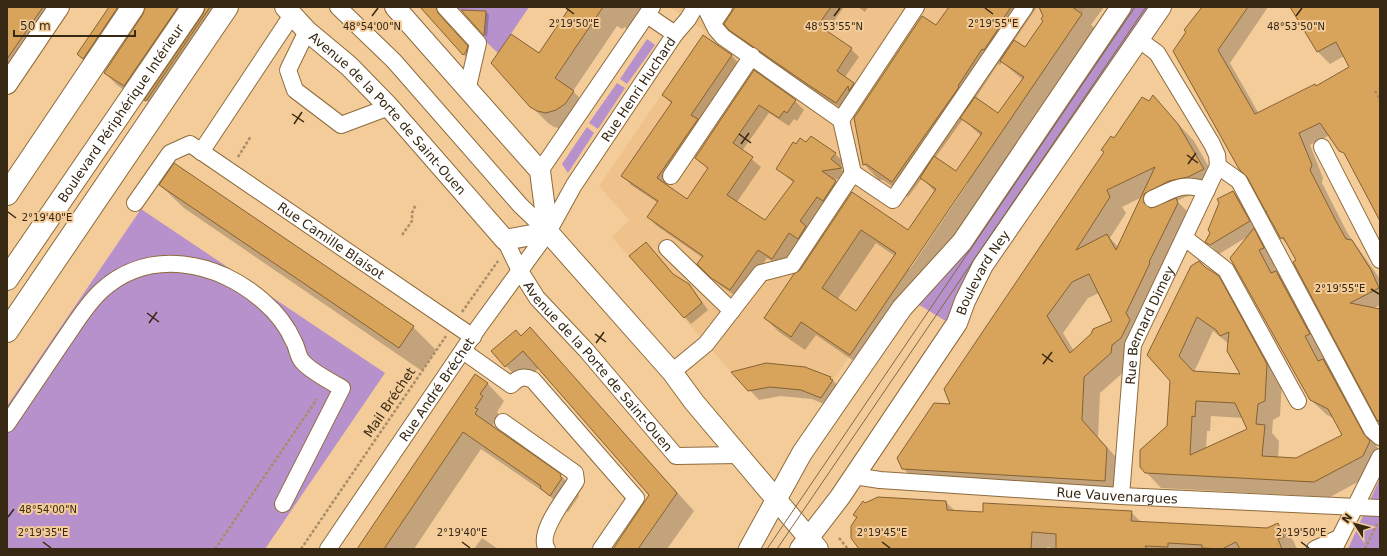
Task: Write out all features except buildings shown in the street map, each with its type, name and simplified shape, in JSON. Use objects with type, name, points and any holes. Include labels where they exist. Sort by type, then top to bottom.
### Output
[{"type":"highway","points":[[7,194],[134,7]]},
{"type":"highway","name":"Boulevard Périphérique Intérieur","points":[[7,279],[193,7]]},
{"type":"highway","points":[[7,331],[227,7]]},
{"type":"main road","points":[[7,84],[59,7]]},
{"type":"main road","points":[[395,7],[467,91],[540,171],[548,232],[672,372],[694,402],[776,499],[809,546]]},
{"type":"main road","points":[[748,549],[802,453],[902,308],[962,242],[1121,7]]},
{"type":"main road","name":"Boulevard Ney","points":[[809,546],[854,476],[957,323],[965,301],[983,265],[1161,7]]},
{"type":"main road","name":"Avenue de la Porte de Saint-Ouen","points":[[288,11],[307,31],[349,66],[389,107],[505,240]]},
{"type":"main road","points":[[505,240],[548,232]]},
{"type":"street","points":[[338,7],[394,61],[520,205],[548,232]]},
{"type":"street","points":[[445,7],[478,43],[467,91]]},
{"type":"street","points":[[675,34],[688,19],[695,7]]},
{"type":"street","points":[[705,7],[716,29],[723,37],[841,120],[853,173],[893,200],[1025,7]]},
{"type":"street","points":[[713,23],[724,7]]},
{"type":"street","points":[[841,120],[916,7]]},
{"type":"street","points":[[135,203],[170,153],[196,148],[288,11]]},
{"type":"street","name":"Rue Henri Huchard","points":[[540,171],[650,11],[675,34],[574,185],[548,232]]},
{"type":"street","points":[[307,31],[288,70],[295,90],[341,125],[389,107]]},
{"type":"street","points":[[1138,39],[1157,53],[1212,144],[1217,155],[1218,166],[1239,181],[1372,430],[1380,437]]},
{"type":"street","points":[[671,176],[752,56]]},
{"type":"street","points":[[1322,147],[1380,260]]},
{"type":"street","name":"Rue Camille Blaisot","points":[[196,148],[473,337]]},
{"type":"street","name":"Rue Bernard Dimey","points":[[1121,496],[1133,345],[1218,166]]},
{"type":"street","points":[[672,372],[706,344],[761,274],[792,265],[853,173]]},
{"type":"street","points":[[1152,199],[1182,186],[1190,185],[1207,190]]},
{"type":"street","name":"Rue André Bréchet","points":[[328,549],[463,351],[548,232]]},
{"type":"street","points":[[1185,238],[1226,270],[1298,401]]},
{"type":"street","name":"Avenue de la Porte de Saint-Ouen","points":[[505,240],[520,271],[537,298],[586,350],[676,456],[738,455]]},
{"type":"street","points":[[667,248],[732,311]]},
{"type":"street","points":[[7,424],[84,310],[96,296],[110,284],[126,274],[143,267],[180,263],[199,266],[224,275],[247,288],[267,304],[284,324],[293,340],[301,361],[342,388],[284,504]]},
{"type":"street","points":[[463,351],[511,385],[518,378],[527,377],[533,380],[636,498],[601,549]]},
{"type":"street","points":[[503,422],[575,472],[576,481],[547,528],[543,540],[547,549]]},
{"type":"street","points":[[1315,549],[1337,544],[1380,457]]},
{"type":"street","name":"Rue Vauvenargues","points":[[854,476],[888,480],[1121,496],[1380,508]]},
{"type":"path","points":[[1375,91],[1380,100]]},
{"type":"path","points":[[228,171],[251,136]]},
{"type":"path","points":[[402,235],[412,221],[412,213],[416,204]]},
{"type":"path","name":"Mail Bréchet","points":[[301,549],[494,265]]},
{"type":"path","points":[[215,549],[330,380]]},
{"type":"path","points":[[1365,549],[1380,517]]},
{"type":"path","points":[[839,538],[848,549]]},
{"type":"shaded area","points":[[455,7],[529,7],[498,53],[484,40],[486,11],[457,10]]},
{"type":"shaded area","points":[[670,7],[1086,7],[821,398],[803,390],[767,387],[747,390],[612,237],[629,220],[599,186],[705,31]]},
{"type":"shaded area","points":[[1130,7],[1152,7],[949,323],[916,303]]},
{"type":"shaded area","points":[[647,39],[655,45],[627,84],[620,79]]},
{"type":"shaded area","points":[[617,83],[625,88],[598,129],[589,123]]},
{"type":"shaded area","points":[[587,127],[594,133],[568,173],[562,164]]},
{"type":"shaded area","points":[[141,209],[385,373],[265,549],[7,549],[7,406]]},
{"type":"shaded area","points":[[1380,478],[1380,549],[1348,549]]},
{"type":"tram line","points":[[767,549],[1135,7]]},
{"type":"tram line","points":[[777,549],[1146,7]]}]
